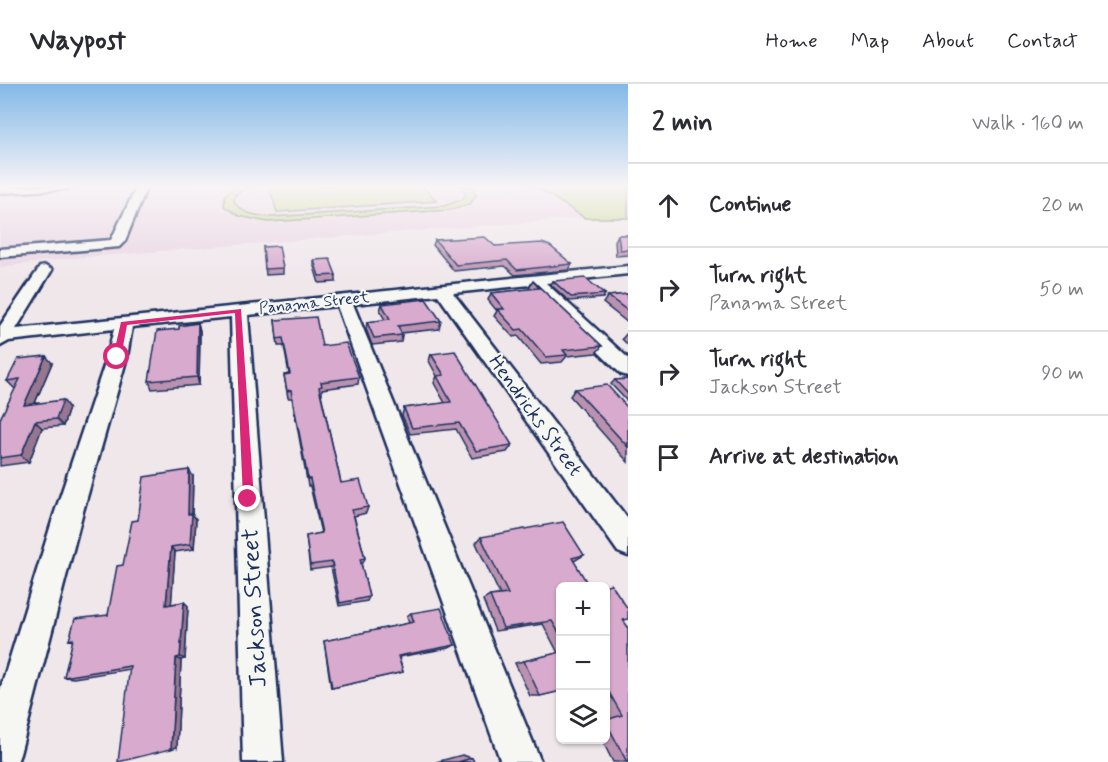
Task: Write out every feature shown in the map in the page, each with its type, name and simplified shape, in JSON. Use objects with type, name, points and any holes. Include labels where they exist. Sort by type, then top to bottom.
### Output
[{"type":"street","points":[[0,254],[114,244],[118,241],[128,218]]},
{"type":"street","points":[[1,337],[45,270]]},
{"type":"street","name":"Panama Street","points":[[1,337],[442,289],[625,273]]},
{"type":"street","points":[[534,280],[628,369]]},
{"type":"street","name":"Hendricks Street","points":[[442,289],[628,542]]},
{"type":"street","points":[[343,300],[521,762]]},
{"type":"street","name":"Jackson Street","points":[[239,311],[263,762]]},
{"type":"street","points":[[0,754],[68,514],[117,357],[124,323]]},
{"type":"shaded area","points":[[0,218],[585,218],[72,258],[0,267]]},
{"type":"green space","points":[[247,218],[334,218],[268,222]]},
{"type":"building","points":[[618,235],[628,235],[628,249],[620,250]]},
{"type":"building","points":[[485,237],[495,246],[542,243],[550,246],[572,264],[517,270],[507,260],[456,265],[435,240]]},
{"type":"building","points":[[279,246],[283,268],[265,269],[263,247]]},
{"type":"building","points":[[330,259],[336,275],[319,276],[314,260]]},
{"type":"building","points":[[585,278],[605,294],[571,297],[553,281]]},
{"type":"building","points":[[533,281],[602,346],[563,350],[567,355],[546,357],[522,329],[516,330],[497,309],[504,309],[491,293],[539,288]]},
{"type":"building","points":[[628,294],[628,311],[608,296]]},
{"type":"building","points":[[426,299],[441,321],[398,326],[402,335],[374,338],[367,322],[390,319],[382,304]]},
{"type":"building","points":[[316,317],[322,346],[346,343],[359,377],[321,382],[322,386],[319,387],[341,483],[360,480],[368,507],[352,510],[365,558],[360,559],[369,597],[340,603],[332,562],[310,565],[306,536],[322,533],[310,479],[308,479],[291,390],[287,391],[284,375],[290,374],[283,338],[277,339],[275,320]]},
{"type":"building","points":[[198,323],[197,377],[149,381],[157,331],[179,329],[179,326]]},
{"type":"building","points":[[455,351],[512,445],[476,451],[459,423],[412,428],[404,408],[451,402],[437,376],[444,375],[431,354]]},
{"type":"building","points":[[46,356],[24,405],[63,400],[56,419],[35,421],[21,455],[0,458],[0,419],[20,379],[7,381],[18,359]]},
{"type":"building","points":[[628,379],[628,394],[615,380]]},
{"type":"building","points":[[607,385],[628,408],[628,447],[575,389]]},
{"type":"building","points":[[189,470],[188,514],[192,514],[190,544],[171,547],[166,605],[184,602],[180,657],[176,658],[171,749],[118,762],[130,666],[64,677],[73,639],[69,640],[75,619],[108,615],[117,566],[123,565],[132,521],[138,520],[144,477]]},
{"type":"building","points":[[563,522],[584,555],[572,558],[587,582],[556,582],[556,628],[552,621],[503,628],[490,596],[508,594],[481,537]]},
{"type":"building","points":[[610,584],[628,609],[628,619],[623,620],[628,627],[628,762],[610,730],[610,719],[622,715],[610,694]]},
{"type":"building","points":[[441,608],[455,645],[398,656],[403,672],[332,688],[324,641],[414,622],[411,613]]},
{"type":"building","points":[[556,653],[556,692],[540,696],[524,661]]},
{"type":"building","points":[[472,758],[474,762],[458,762]]},
{"type":"route","points":[[117,357],[124,323],[239,311],[248,499]]}]
